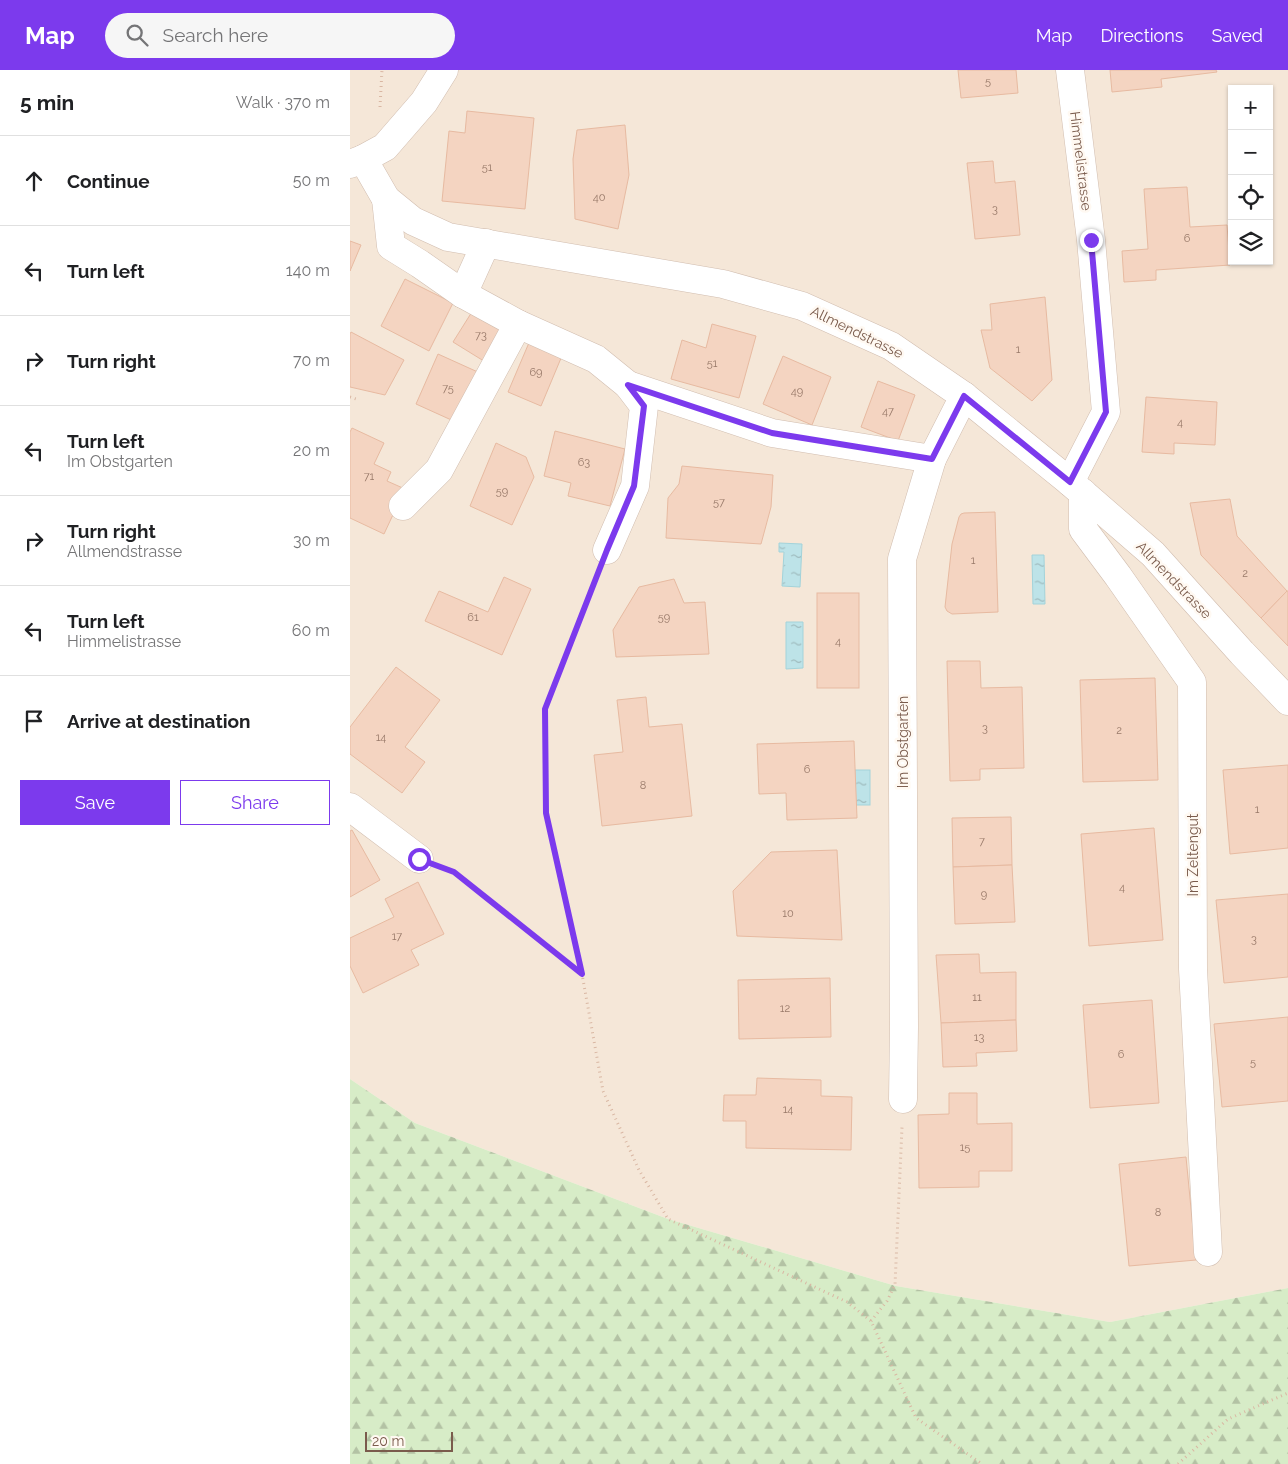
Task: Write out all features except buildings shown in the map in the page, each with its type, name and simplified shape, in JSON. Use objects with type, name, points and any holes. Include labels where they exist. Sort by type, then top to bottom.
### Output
[{"type":"street","points":[[356,162],[385,147],[424,102],[444,70]]},
{"type":"street","name":"Himmelistrasse","points":[[1070,70],[1091,240],[1106,412],[1076,488]]},
{"type":"street","name":"Allmendstrasse","points":[[356,162],[386,199],[413,221],[448,237],[723,284],[802,306],[891,346],[964,396],[1153,554],[1288,701]]},
{"type":"street","points":[[386,199],[391,246],[463,294],[518,324],[596,359],[628,385],[644,406],[634,486],[607,550]]},
{"type":"street","points":[[463,294],[486,243]]},
{"type":"street","points":[[403,506],[439,470],[518,324]]},
{"type":"street","points":[[628,385],[772,433],[932,459]]},
{"type":"street","name":"Im Obstgarten","points":[[903,1099],[902,560],[932,459],[964,396]]},
{"type":"street","name":"Im Zeltengut","points":[[1076,488],[1082,529],[1118,576],[1192,682],[1193,969],[1208,1252]]},
{"type":"street","points":[[350,807],[419,859]]},
{"type":"path","points":[[350,397],[356,399]]},
{"type":"path","points":[[607,550],[545,709],[546,813],[582,974],[603,1091],[639,1170],[668,1219],[847,1302],[871,1322],[916,1418],[982,1464]]},
{"type":"path","points":[[419,859],[454,872],[582,974]]},
{"type":"path","points":[[871,1322],[887,1301],[895,1285],[903,1099]]},
{"type":"path","points":[[1178,1464],[1228,1420],[1288,1393]]},
{"type":"shaded area","points":[[350,70],[1288,70],[1288,1288],[1110,1322],[896,1286],[668,1219],[415,1123],[350,1079]]},
{"type":"green space","points":[[350,1079],[415,1123],[668,1219],[896,1286],[1110,1322],[1288,1288],[1288,1464],[350,1464]]},
{"type":"water","points":[[779,543],[802,544],[800,587],[782,586],[784,552],[779,552]]},
{"type":"water","points":[[1032,555],[1044,555],[1045,604],[1033,604]]},
{"type":"water","points":[[786,622],[803,622],[803,668],[786,669]]},
{"type":"water","points":[[855,770],[870,770],[870,805],[855,805]]},
{"type":"route","points":[[419,859],[454,872],[582,974],[546,813],[545,709],[634,486],[644,406],[628,385],[772,433],[932,459],[964,396],[1070,482],[1106,412],[1091,240]]}]
